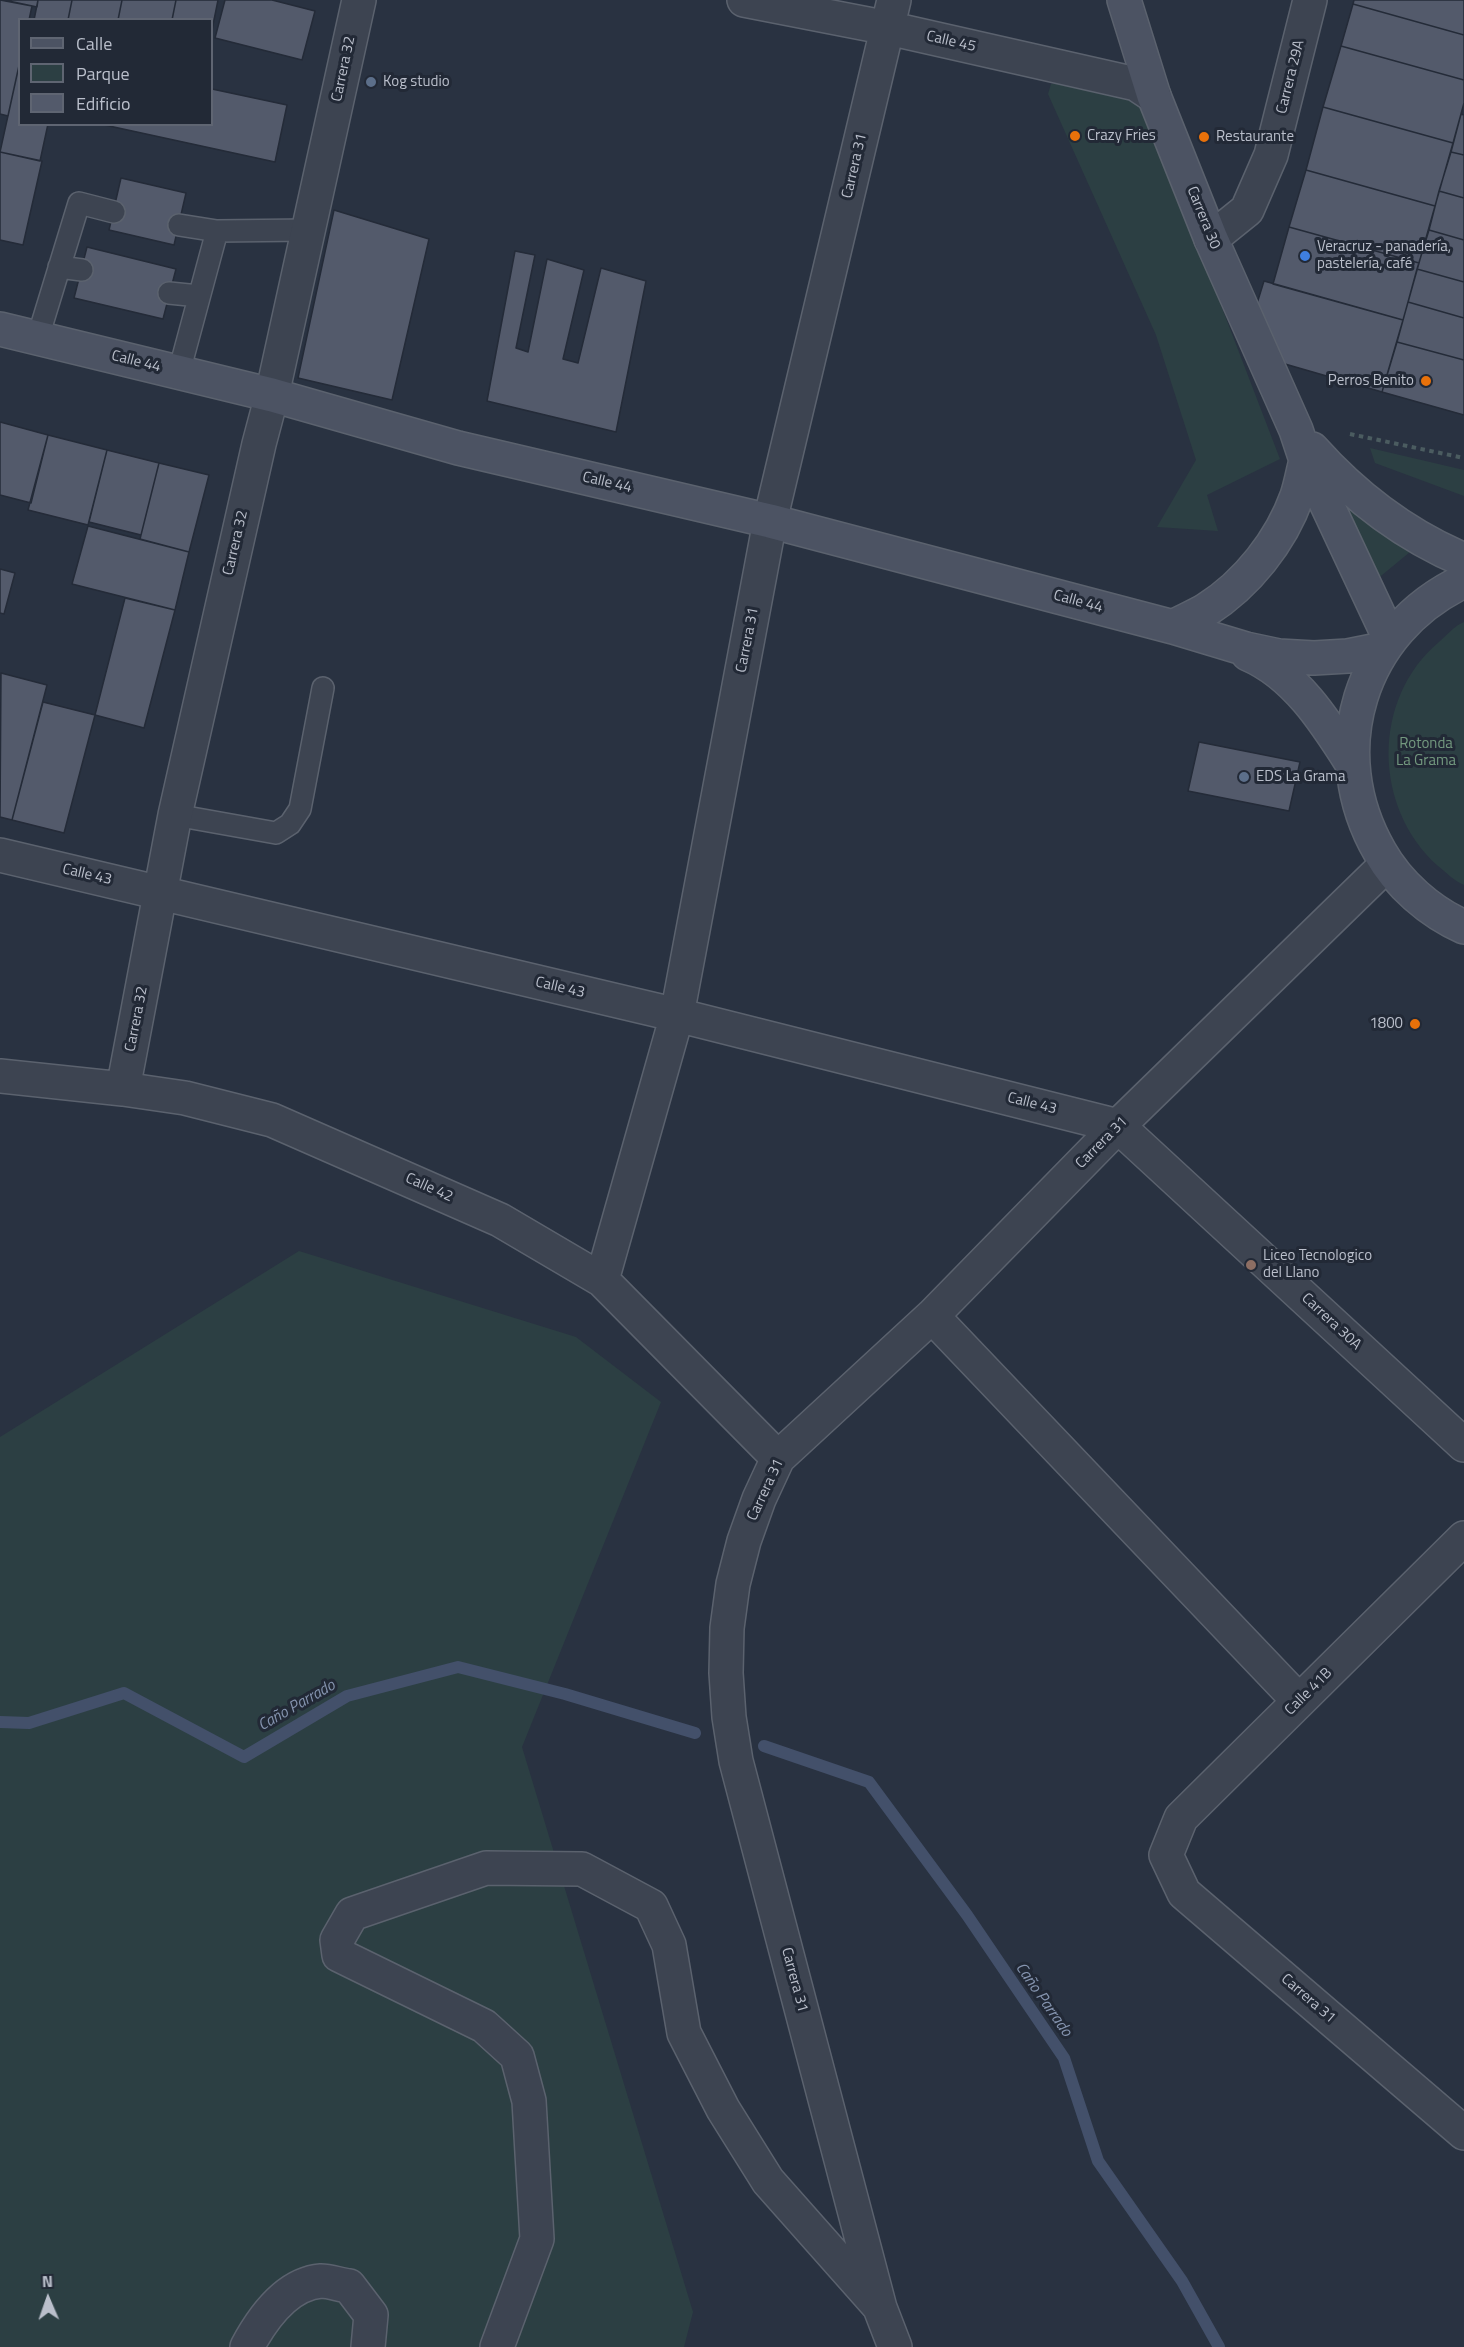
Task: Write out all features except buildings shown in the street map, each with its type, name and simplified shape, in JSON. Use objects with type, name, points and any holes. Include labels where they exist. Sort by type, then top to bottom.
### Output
[{"type":"main road","name":"Carrera 30","points":[[1124,0],[1155,96],[1211,239],[1387,644]]},
{"type":"main road","name":"Calle 44","points":[[0,329],[272,395],[458,448],[770,521],[1279,656],[1348,656],[1387,644]]},
{"type":"main road","name":"Carrera 30","points":[[1301,445],[1384,515],[1435,548],[1464,560]]},
{"type":"main road","points":[[1173,627],[1206,610],[1235,587],[1261,560],[1282,530],[1294,504],[1301,445]]},
{"type":"main road","points":[[1464,581],[1411,616],[1387,644],[1369,675],[1358,703],[1351,762],[1360,811],[1369,834],[1387,864],[1408,889],[1433,909],[1464,927]]},
{"type":"main road","name":"Calle 44","points":[[1214,639],[1256,657],[1294,686],[1326,722],[1351,762]]},
{"type":"street","name":"Carrera 32","points":[[123,1089],[175,815],[272,395],[359,0]]},
{"type":"street","name":"Calle 45","points":[[744,0],[891,14],[1136,84],[1155,96]]},
{"type":"street","name":"Carrera 29A","points":[[1211,239],[1246,210],[1271,155],[1310,0]]},
{"type":"street","name":"Carrera 31","points":[[602,1281],[677,1015],[770,521],[891,14]]},
{"type":"street","name":"Calle 43","points":[[0,855],[677,1015],[1118,1126]]},
{"type":"street","name":"Carrera 31","points":[[895,2347],[880,2308],[736,1761],[729,1717],[726,1673],[727,1628],[744,1541],[759,1499],[778,1458],[932,1316],[1118,1126],[1387,864]]},
{"type":"street","name":"Calle 42","points":[[0,1076],[185,1098],[272,1120],[300,1130],[500,1220],[602,1281],[778,1458]]},
{"type":"street","name":"Carrera 30A","points":[[1118,1126],[1464,1445]]},
{"type":"street","points":[[932,1316],[1299,1701]]},
{"type":"street","name":"Calle 41B","points":[[1166,1855],[1181,1818],[1464,1538]]},
{"type":"street","name":"Carrera 31","points":[[1166,1855],[1184,1893],[1464,2133]]},
{"type":"street","points":[[497,2347],[537,2239],[529,2101],[517,2056],[484,2026],[339,1955],[337,1940],[352,1914],[486,1868],[582,1869],[651,1906],[669,1945],[684,2034],[723,2109],[768,2181],[880,2308]]},
{"type":"street","points":[[247,2347],[262,2319],[295,2289],[321,2281],[349,2286],[371,2315],[369,2347]]},
{"type":"lane","points":[[38,337],[80,203],[114,212]]},
{"type":"lane","points":[[178,225],[217,231],[309,230]]},
{"type":"lane","points":[[179,372],[217,231]]},
{"type":"lane","points":[[59,267],[82,270]]},
{"type":"lane","points":[[170,293],[199,296]]},
{"type":"lane","points":[[175,815],[276,834],[290,824],[300,809],[323,688]]},
{"type":"path","points":[[1342,433],[1464,458]]},
{"type":"green space","points":[[1051,84],[1136,84],[1280,459],[1207,495],[1218,531],[1157,527],[1196,460],[1156,335],[1048,94]]},
{"type":"green space","points":[[1370,448],[1464,470],[1464,496],[1375,463]]},
{"type":"green space","points":[[1345,507],[1410,552],[1376,580]]},
{"type":"green space","name":"Rotonda La Grama","points":[[1464,622],[1464,885],[1438,866],[1417,842],[1401,815],[1392,785],[1389,754],[1392,723],[1401,693],[1417,666],[1439,642]]},
{"type":"green space","points":[[299,1251],[576,1337],[661,1402],[522,1747],[693,2312],[684,2347],[0,2347],[0,1437]]},
{"type":"waterway","name":"Caño Parrado","points":[[0,1722],[29,1723],[124,1693],[244,1757],[347,1696],[458,1667],[565,1694],[695,1733]]},
{"type":"waterway","name":"Caño Parrado","points":[[764,1746],[869,1782],[967,1915],[1064,2058],[1098,2161],[1182,2281],[1219,2347]]},
{"type":"place","name":"Kog studio","points":[[371,82]]},
{"type":"place","name":"Crazy Fries","points":[[1075,136]]},
{"type":"place","name":"Restaurante","points":[[1204,137]]},
{"type":"place","name":"Veracruz - panadería, pastelería, café","points":[[1305,256]]},
{"type":"place","name":"Perros Benito","points":[[1426,381]]},
{"type":"place","name":"EDS La Grama","points":[[1244,777]]},
{"type":"place","name":"1800","points":[[1415,1024]]},
{"type":"place","name":"Liceo Tecnologico del Llano","points":[[1251,1265]]}]
